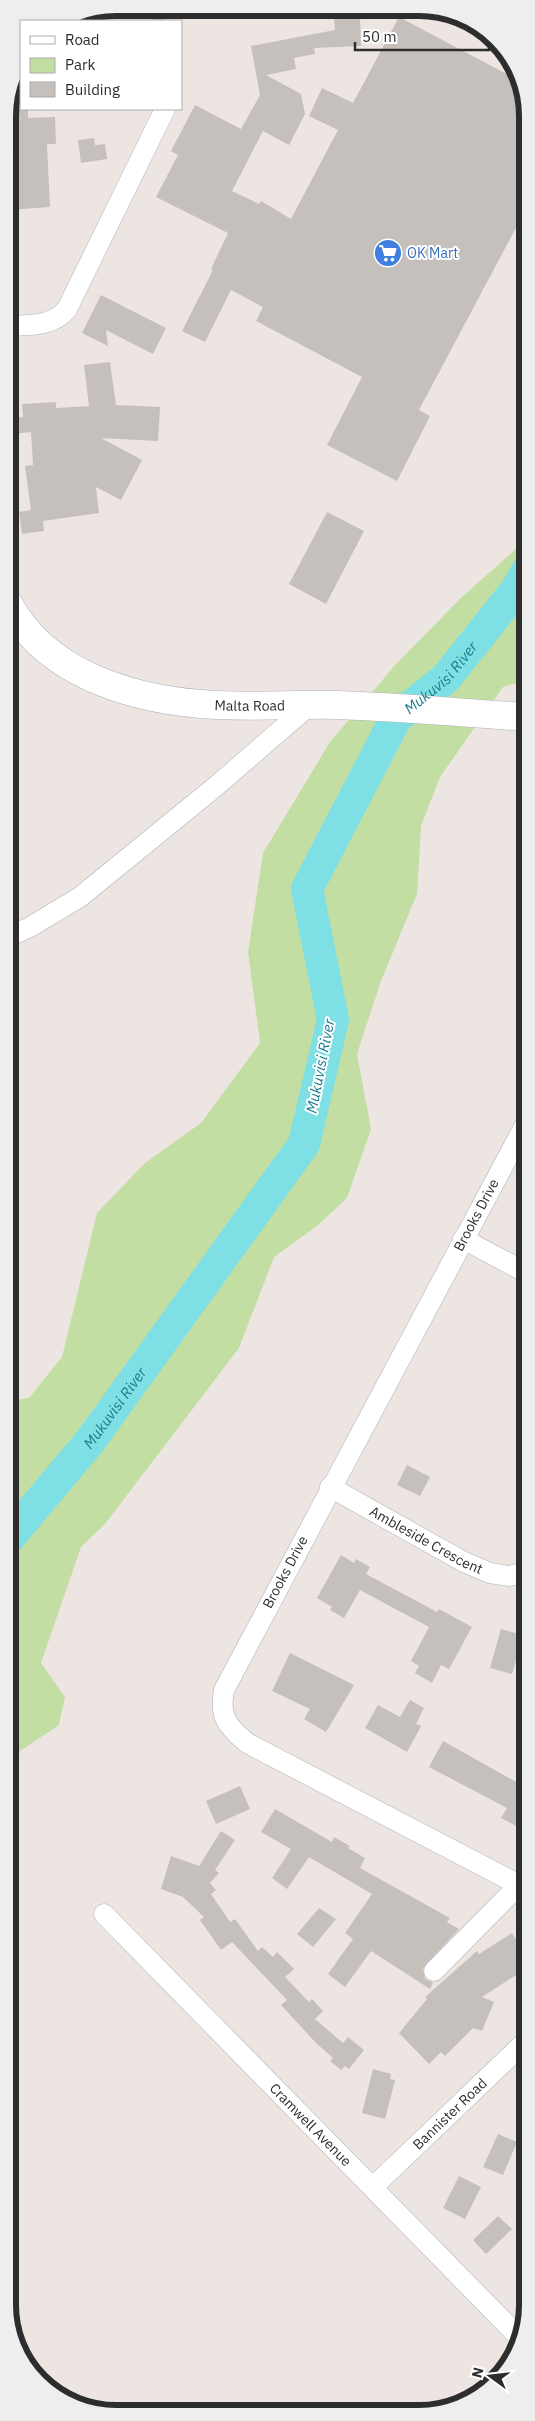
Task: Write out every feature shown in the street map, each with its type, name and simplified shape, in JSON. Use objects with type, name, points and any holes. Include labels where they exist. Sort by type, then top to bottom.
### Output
[{"type":"street","points":[[16,326],[43,324],[62,316],[67,309],[165,110]]},
{"type":"street","name":"Malta Road","points":[[16,614],[32,637],[56,658],[79,672],[114,687],[148,696],[201,704],[310,704],[519,716]]},
{"type":"street","points":[[16,933],[80,897],[215,787],[310,704]]},
{"type":"street","name":"Brooks Drive","points":[[519,1136],[330,1487],[224,1690],[221,1705],[224,1718],[231,1729],[247,1743],[519,1885]]},
{"type":"street","points":[[463,1239],[519,1269]]},
{"type":"street","name":"Ambleside Crescent","points":[[330,1487],[464,1562],[490,1573],[510,1576],[519,1573]]},
{"type":"street","points":[[434,1971],[519,1891]]},
{"type":"street","name":"Cramwell Avenue","points":[[104,1914],[514,2332]]},
{"type":"street","name":"Bannister Road","points":[[373,2187],[519,2048]]},
{"type":"green space","points":[[519,546],[519,682],[503,687],[440,777],[421,826],[417,894],[381,981],[357,1054],[371,1129],[347,1198],[317,1226],[274,1257],[239,1348],[105,1524],[81,1547],[41,1663],[65,1697],[59,1725],[20,1751],[16,1765],[16,1400],[29,1398],[62,1357],[97,1213],[145,1163],[201,1123],[260,1043],[248,952],[263,853],[330,742],[396,664],[462,597]]},
{"type":"building","points":[[146,16],[168,16],[166,20],[153,20]]},
{"type":"building","name":"OK Mart","points":[[360,16],[361,46],[314,48],[315,54],[294,58],[296,69],[266,75],[301,94],[305,114],[289,145],[263,131],[232,191],[259,204],[261,201],[291,219],[338,130],[309,116],[322,88],[353,103],[399,17],[510,76],[518,104],[519,222],[419,410],[430,416],[397,481],[327,445],[362,377],[256,321],[263,307],[231,290],[205,342],[182,331],[213,270],[211,269],[228,233],[156,197],[178,155],[171,151],[195,105],[241,129],[260,95],[251,46],[335,30],[334,17]]},
{"type":"building","points":[[20,91],[20,110],[28,110],[28,118],[55,117],[56,144],[47,144],[50,207],[16,209],[16,110]]},
{"type":"building","points":[[94,138],[95,145],[105,144],[107,159],[81,163],[78,140]]},
{"type":"building","points":[[101,295],[166,328],[153,354],[106,330],[108,346],[82,333]]},
{"type":"building","points":[[110,362],[116,405],[160,407],[158,441],[101,438],[142,460],[121,500],[96,487],[99,513],[43,521],[44,531],[22,534],[19,512],[31,510],[25,466],[33,465],[31,432],[16,434],[16,418],[23,417],[22,404],[56,402],[56,408],[89,406],[84,365]]},
{"type":"building","points":[[327,512],[364,531],[326,604],[289,584]]},
{"type":"building","points":[[407,1465],[430,1477],[420,1496],[397,1485]]},
{"type":"building","points":[[341,1555],[354,1563],[356,1559],[370,1567],[366,1574],[437,1612],[439,1609],[472,1627],[449,1669],[441,1665],[432,1683],[415,1673],[419,1666],[411,1661],[429,1627],[360,1590],[344,1618],[330,1610],[332,1607],[317,1598]]},
{"type":"building","points":[[501,1629],[519,1634],[519,1649],[512,1674],[490,1668]]},
{"type":"building","points":[[290,1653],[354,1685],[326,1732],[304,1719],[310,1709],[272,1691]]},
{"type":"building","points":[[410,1700],[424,1708],[416,1724],[421,1726],[407,1752],[365,1728],[378,1705],[400,1717]]},
{"type":"building","points":[[443,1741],[519,1784],[519,1827],[501,1818],[507,1808],[429,1767]]},
{"type":"building","points":[[240,1786],[250,1809],[216,1824],[206,1801]]},
{"type":"building","points":[[275,1809],[332,1842],[334,1837],[350,1846],[348,1848],[365,1858],[360,1868],[450,1918],[447,1922],[459,1929],[423,1968],[425,1979],[433,1983],[430,1989],[371,1951],[345,1987],[328,1974],[353,1939],[345,1933],[372,1894],[309,1857],[287,1889],[272,1878],[291,1849],[261,1832]]},
{"type":"building","points":[[221,1831],[235,1840],[215,1870],[219,1873],[210,1883],[216,1890],[211,1894],[230,1922],[235,1919],[258,1951],[262,1947],[273,1957],[277,1952],[294,1969],[285,1977],[309,2002],[312,1999],[323,2011],[315,2019],[343,2043],[348,2037],[364,2050],[349,2069],[345,2066],[341,2070],[330,2061],[333,2058],[316,2043],[281,2005],[287,2000],[232,1942],[221,1950],[200,1920],[204,1917],[183,1897],[161,1889],[171,1856],[199,1866]]},
{"type":"building","points":[[319,1908],[336,1919],[313,1947],[297,1934]]},
{"type":"building","points":[[512,1933],[519,1944],[519,1973],[482,1997],[494,2002],[482,2031],[473,2028],[445,2056],[441,2052],[429,2064],[399,2033],[427,1999],[425,1997],[477,1951],[479,1954]]},
{"type":"building","points":[[373,2069],[391,2074],[390,2079],[395,2080],[385,2119],[362,2113]]},
{"type":"building","points":[[498,2134],[517,2142],[503,2175],[483,2167]]},
{"type":"building","points":[[459,2176],[481,2187],[465,2219],[443,2208]]},
{"type":"building","points":[[498,2216],[512,2229],[486,2254],[473,2240]]},
{"type":"waterway","name":"Mukuvisi River","points":[[16,1529],[91,1440],[304,1144],[333,1020],[307,889],[396,718],[446,678],[519,585]]},
{"type":"place","name":"OK Mart","points":[[388,253]]}]
